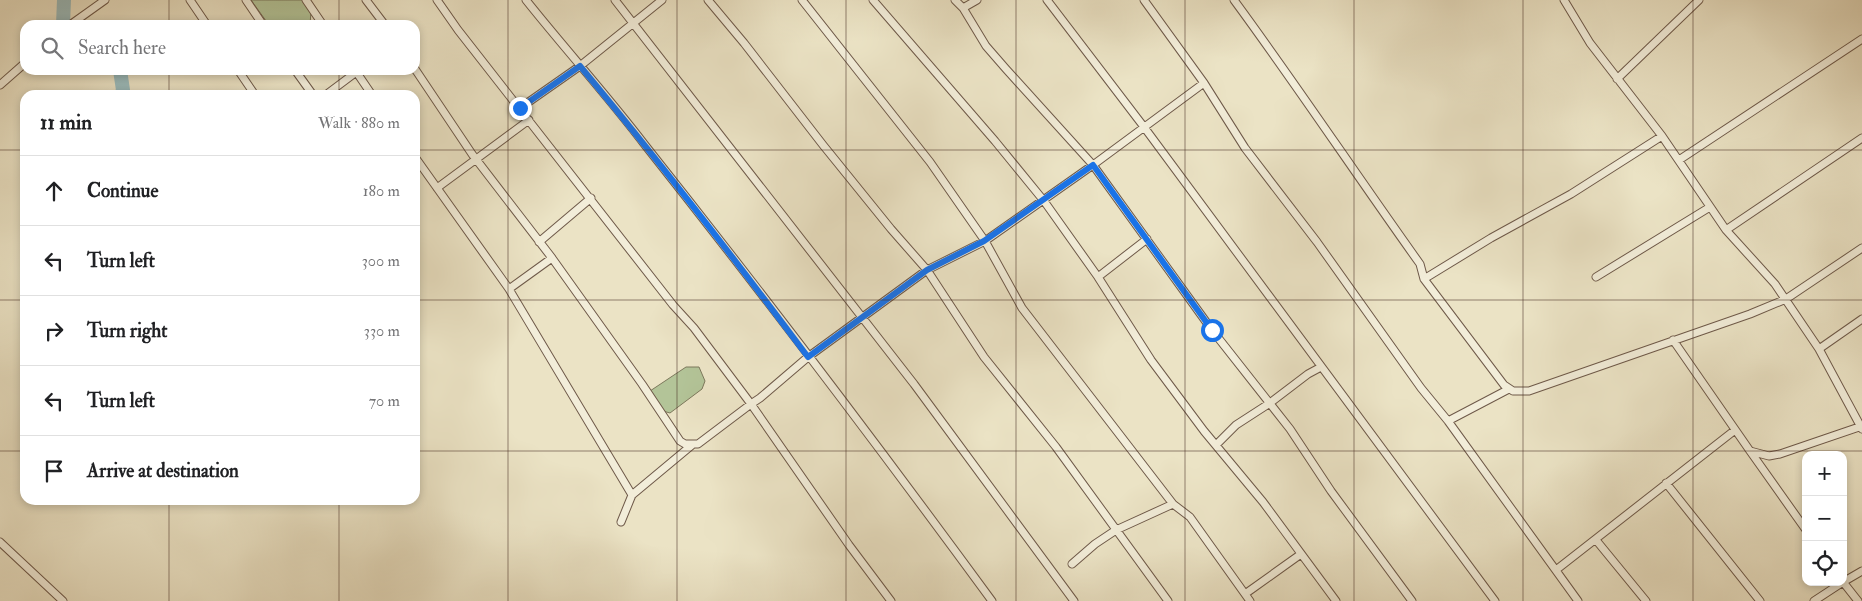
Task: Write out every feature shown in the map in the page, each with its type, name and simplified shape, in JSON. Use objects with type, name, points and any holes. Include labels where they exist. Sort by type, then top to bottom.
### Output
[{"type":"street","points":[[77,20],[105,0]]},
{"type":"street","points":[[190,0],[204,20]]},
{"type":"street","points":[[246,0],[260,20]]},
{"type":"street","points":[[306,0],[320,20]]},
{"type":"street","points":[[366,0],[381,20]]},
{"type":"street","points":[[437,0],[458,30],[694,328],[751,404],[849,545],[891,601]]},
{"type":"street","points":[[526,0],[644,142],[727,248],[808,357],[888,459],[992,601]]},
{"type":"street","points":[[615,0],[914,384],[1074,601]]},
{"type":"street","points":[[520,108],[580,66],[662,0]]},
{"type":"street","points":[[708,0],[848,176],[927,270],[984,357],[1056,447],[1168,601]]},
{"type":"street","points":[[802,0],[930,162],[984,241],[1022,308],[1173,504],[1190,517],[1250,601]]},
{"type":"street","points":[[873,0],[995,141],[1044,201],[1098,277],[1151,360],[1216,445],[1263,502],[1336,601]]},
{"type":"street","points":[[956,0],[991,52],[1093,165],[1212,330],[1290,429],[1332,491],[1412,601]]},
{"type":"street","points":[[963,8],[977,0]]},
{"type":"street","points":[[1047,0],[1144,126],[1495,601]]},
{"type":"street","points":[[1144,0],[1204,83],[1245,148],[1317,242],[1421,388],[1448,421],[1578,601]]},
{"type":"street","points":[[1234,0],[1420,264],[1424,279],[1504,385],[1513,391],[1529,391],[1750,314],[1786,299],[1862,248]]},
{"type":"street","points":[[1564,0],[1590,43],[1662,136],[1726,230],[1776,284],[1819,349],[1862,427],[1780,454],[1769,456],[1750,451]]},
{"type":"street","points":[[1617,79],[1698,0]]},
{"type":"street","points":[[1679,160],[1862,39]]},
{"type":"street","points":[[0,85],[20,67]]},
{"type":"street","points":[[241,75],[252,90]]},
{"type":"street","points":[[299,75],[309,90]]},
{"type":"street","points":[[332,90],[352,75]]},
{"type":"street","points":[[360,75],[369,90]]},
{"type":"street","points":[[419,75],[476,160],[552,258],[642,384],[680,441],[692,445],[698,444],[760,398],[808,357],[861,316],[927,270],[984,241],[1044,201],[1204,83]]},
{"type":"street","points":[[437,188],[530,120]]},
{"type":"street","points":[[1424,279],[1491,238],[1571,194],[1662,136]]},
{"type":"street","points":[[1726,230],[1862,138]]},
{"type":"street","points":[[420,163],[509,289],[632,496]]},
{"type":"street","points":[[539,242],[591,198]]},
{"type":"street","points":[[1596,277],[1710,207]]},
{"type":"street","points":[[1098,277],[1147,239]]},
{"type":"street","points":[[509,289],[552,258]]},
{"type":"street","points":[[1819,349],[1862,319]]},
{"type":"street","points":[[1673,340],[1734,430],[1802,524]]},
{"type":"street","points":[[1216,445],[1236,425],[1321,366]]},
{"type":"street","points":[[1448,421],[1509,389]]},
{"type":"street","points":[[1556,570],[1734,430]]},
{"type":"street","points":[[621,522],[632,496],[692,445]]},
{"type":"street","points":[[1666,483],[1760,601]]},
{"type":"street","points":[[1072,564],[1095,544],[1116,530],[1173,504]]},
{"type":"street","points":[[1596,540],[1646,601]]},
{"type":"street","points":[[0,542],[63,601]]},
{"type":"street","points":[[1245,594],[1301,554]]},
{"type":"street","points":[[1847,580],[1862,571]]},
{"type":"street","points":[[1814,601],[1837,586]]},
{"type":"street","points":[[1846,586],[1858,601]]},
{"type":"green space","points":[[251,0],[304,0],[311,11],[310,20],[265,20]]},
{"type":"green space","points":[[686,367],[699,367],[705,381],[702,389],[670,413],[663,411],[650,391]]},
{"type":"waterway","points":[[63,20],[64,0]]},
{"type":"waterway","points":[[121,75],[123,90]]},
{"type":"route","points":[[520,108],[580,66],[644,142],[727,248],[808,357],[861,316],[927,270],[984,241],[1044,201],[1093,165],[1212,330]]}]
